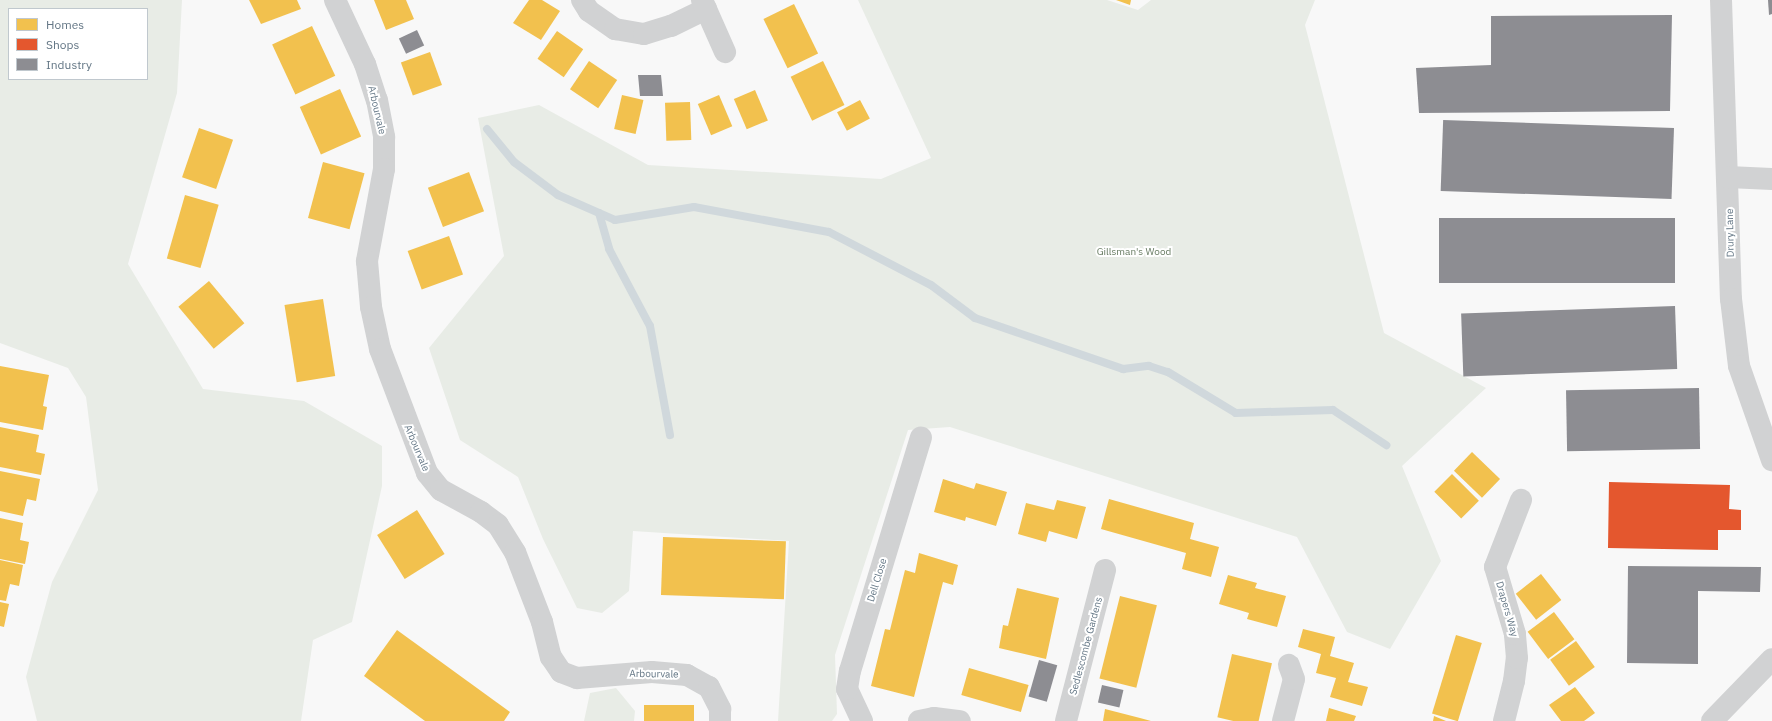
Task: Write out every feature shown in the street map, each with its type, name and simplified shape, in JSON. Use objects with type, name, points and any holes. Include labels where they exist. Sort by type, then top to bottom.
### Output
[{"type":"street","name":"Arbourvale","points":[[335,0],[365,64],[377,100],[384,137],[383,177],[367,261],[371,307],[380,349],[427,473],[441,490],[481,512],[498,525],[515,552],[542,622],[551,657],[561,672],[577,678],[652,672],[687,675],[709,687],[720,709],[720,721]]},
{"type":"street","points":[[582,0],[589,11],[615,29],[644,34],[671,26],[704,4],[725,52]]},
{"type":"street","name":"Drury Lane","points":[[1721,0],[1731,299],[1739,366],[1772,460]]},
{"type":"street","points":[[1728,178],[1772,180]]},
{"type":"street","name":"Dell Close","points":[[862,721],[847,689],[850,671],[921,438]]},
{"type":"street","name":"Drapers Way","points":[[1504,721],[1514,681],[1517,658],[1516,634],[1495,566],[1521,500]]},
{"type":"street","name":"Sedlescombe Gardens","points":[[1066,721],[1105,570]]},
{"type":"street","points":[[1712,721],[1772,659]]},
{"type":"street","points":[[1283,721],[1294,679],[1289,665]]},
{"type":"street","points":[[919,721],[934,718],[960,721]]},
{"type":"green space","points":[[0,0],[182,0],[177,93],[128,264],[203,389],[304,401],[382,446],[382,486],[352,622],[313,640],[301,721],[37,721],[26,677],[52,582],[98,490],[86,397],[68,368],[0,343]]},
{"type":"green space","name":"Gillsman's Wood","points":[[858,0],[1107,0],[1138,10],[1151,0],[1315,0],[1305,25],[1384,333],[1486,388],[1402,466],[1441,561],[1390,649],[1347,632],[1297,537],[950,427],[908,430],[835,655],[837,714],[832,721],[778,721],[789,541],[633,531],[629,591],[602,613],[577,608],[543,539],[518,477],[460,440],[429,348],[504,256],[478,118],[539,105],[648,165],[881,179],[931,158]]},
{"type":"green space","points":[[616,688],[635,711],[634,721],[584,721],[590,693]]},
{"type":"building: Homes","points":[[249,0],[297,0],[301,9],[261,24]]},
{"type":"building: Homes","points":[[374,0],[406,0],[414,19],[386,30]]},
{"type":"building: Homes","points":[[529,0],[542,0],[560,11],[541,40],[513,23]]},
{"type":"building: Homes","points":[[1116,0],[1131,0],[1130,5]]},
{"type":"building: Homes","points":[[794,4],[818,53],[788,68],[763,19]]},
{"type":"building: Homes","points":[[312,26],[335,76],[295,94],[272,45]]},
{"type":"building: Homes","points":[[557,31],[583,49],[564,77],[537,59]]},
{"type":"building: Homes","points":[[430,52],[442,85],[413,95],[401,63]]},
{"type":"building: Homes","points":[[589,61],[617,80],[598,108],[570,89]]},
{"type":"building: Homes","points":[[823,61],[844,105],[812,121],[791,77]]},
{"type":"building: Homes","points":[[340,89],[361,137],[321,154],[300,107]]},
{"type":"building: Homes","points":[[755,90],[768,120],[747,129],[734,99]]},
{"type":"building: Homes","points":[[622,95],[643,100],[636,134],[614,129]]},
{"type":"building: Homes","points":[[719,95],[732,126],[711,135],[698,104]]},
{"type":"building: Homes","points":[[860,100],[870,119],[847,131],[837,112]]},
{"type":"building: Homes","points":[[690,102],[691,140],[666,141],[665,103]]},
{"type":"building: Homes","points":[[199,128],[233,140],[216,189],[182,177]]},
{"type":"building: Homes","points":[[323,162],[365,173],[350,229],[308,218]]},
{"type":"building: Homes","points":[[469,172],[484,211],[443,227],[428,188]]},
{"type":"building: Homes","points":[[185,195],[219,205],[200,268],[167,258]]},
{"type":"building: Homes","points":[[449,236],[463,275],[422,290],[408,251]]},
{"type":"building: Homes","points":[[209,281],[244,323],[214,349],[178,307]]},
{"type":"building: Homes","points":[[323,299],[335,376],[297,382],[284,305]]},
{"type":"building: Homes","points":[[0,366],[49,375],[43,406],[47,407],[43,430],[0,422]]},
{"type":"building: Homes","points":[[0,427],[39,435],[36,452],[45,454],[41,475],[0,467]]},
{"type":"building: Homes","points":[[1472,452],[1500,479],[1482,498],[1454,471]]},
{"type":"building: Homes","points":[[0,471],[40,479],[36,501],[27,499],[23,516],[0,511]]},
{"type":"building: Homes","points":[[1452,474],[1479,501],[1461,519],[1434,492]]},
{"type":"building: Homes","points":[[943,479],[974,489],[976,483],[1007,492],[996,526],[966,517],[965,521],[934,512]]},
{"type":"building: Homes","points":[[1109,499],[1194,523],[1190,539],[1219,547],[1211,577],[1182,569],[1186,553],[1101,529]]},
{"type":"building: Homes","points":[[1057,500],[1086,507],[1077,539],[1049,531],[1046,542],[1018,534],[1026,503],[1054,510]]},
{"type":"building: Homes","points":[[417,510],[445,554],[405,579],[377,535]]},
{"type":"building: Homes","points":[[0,518],[23,523],[20,540],[29,542],[25,564],[0,559]]},
{"type":"building: Homes","points":[[663,537],[786,541],[784,599],[661,595]]},
{"type":"building: Homes","points":[[919,553],[958,565],[953,585],[943,582],[914,697],[871,686],[885,629],[890,630],[905,570],[915,573]]},
{"type":"building: Homes","points":[[0,560],[23,565],[19,586],[10,584],[6,601],[0,600]]},
{"type":"building: Homes","points":[[1541,574],[1561,600],[1536,620],[1516,594]]},
{"type":"building: Homes","points":[[1228,575],[1257,583],[1255,588],[1286,596],[1277,627],[1247,619],[1249,613],[1219,604]]},
{"type":"building: Homes","points":[[1017,588],[1059,598],[1046,659],[999,648],[1003,625],[1008,626]]},
{"type":"building: Homes","points":[[1120,596],[1157,605],[1136,688],[1099,678]]},
{"type":"building: Homes","points":[[0,602],[9,604],[4,627],[0,626]]},
{"type":"building: Homes","points":[[1554,612],[1574,639],[1548,659],[1528,632]]},
{"type":"building: Homes","points":[[1303,629],[1335,637],[1330,656],[1354,663],[1348,682],[1368,687],[1362,706],[1330,697],[1336,678],[1316,673],[1321,654],[1298,647]]},
{"type":"building: Homes","points":[[397,630],[510,712],[504,721],[425,721],[364,676]]},
{"type":"building: Homes","points":[[1456,635],[1482,643],[1458,721],[1432,713]]},
{"type":"building: Homes","points":[[1576,641],[1595,667],[1569,686],[1550,660]]},
{"type":"building: Homes","points":[[1232,654],[1272,663],[1259,721],[1233,721],[1217,717]]},
{"type":"building: Homes","points":[[969,668],[1029,685],[1021,712],[961,695]]},
{"type":"building: Homes","points":[[1575,687],[1595,713],[1584,721],[1561,721],[1549,705]]},
{"type":"building: Homes","points":[[644,705],[694,705],[694,721],[644,721]]},
{"type":"building: Homes","points":[[1329,708],[1356,716],[1354,721],[1326,721]]},
{"type":"building: Homes","points":[[1105,709],[1140,718],[1151,721],[1103,721]]},
{"type":"building: Homes","points":[[1434,716],[1446,721],[1433,721]]},
{"type":"building: Shops","points":[[1609,482],[1730,485],[1729,509],[1741,510],[1741,530],[1718,530],[1718,550],[1608,548]]},
{"type":"building: Industry","points":[[1768,0],[1772,0],[1772,14],[1769,15]]},
{"type":"building: Industry","points":[[1672,15],[1670,111],[1419,113],[1416,68],[1491,65],[1491,16]]},
{"type":"building: Industry","points":[[417,30],[424,45],[406,54],[399,38]]},
{"type":"building: Industry","points":[[638,75],[661,75],[663,96],[640,96]]},
{"type":"building: Industry","points":[[1443,120],[1674,128],[1672,199],[1441,191]]},
{"type":"building: Industry","points":[[1439,218],[1675,218],[1675,283],[1439,283]]},
{"type":"building: Industry","points":[[1675,306],[1677,369],[1463,376],[1461,313]]},
{"type":"building: Industry","points":[[1699,388],[1700,449],[1567,451],[1566,390]]},
{"type":"building: Industry","points":[[1628,566],[1761,567],[1760,592],[1698,591],[1698,664],[1627,663]]},
{"type":"building: Industry","points":[[1039,660],[1057,665],[1047,702],[1029,697]]},
{"type":"building: Industry","points":[[1102,685],[1123,690],[1119,707],[1098,703]]},
{"type":"waterway","points":[[487,129],[514,162],[558,195],[615,220],[694,207],[829,232],[931,285],[975,318],[1123,369],[1149,366],[1168,372],[1236,413],[1333,410],[1386,445]]},
{"type":"waterway","points":[[599,213],[609,249],[650,326],[670,435]]}]
